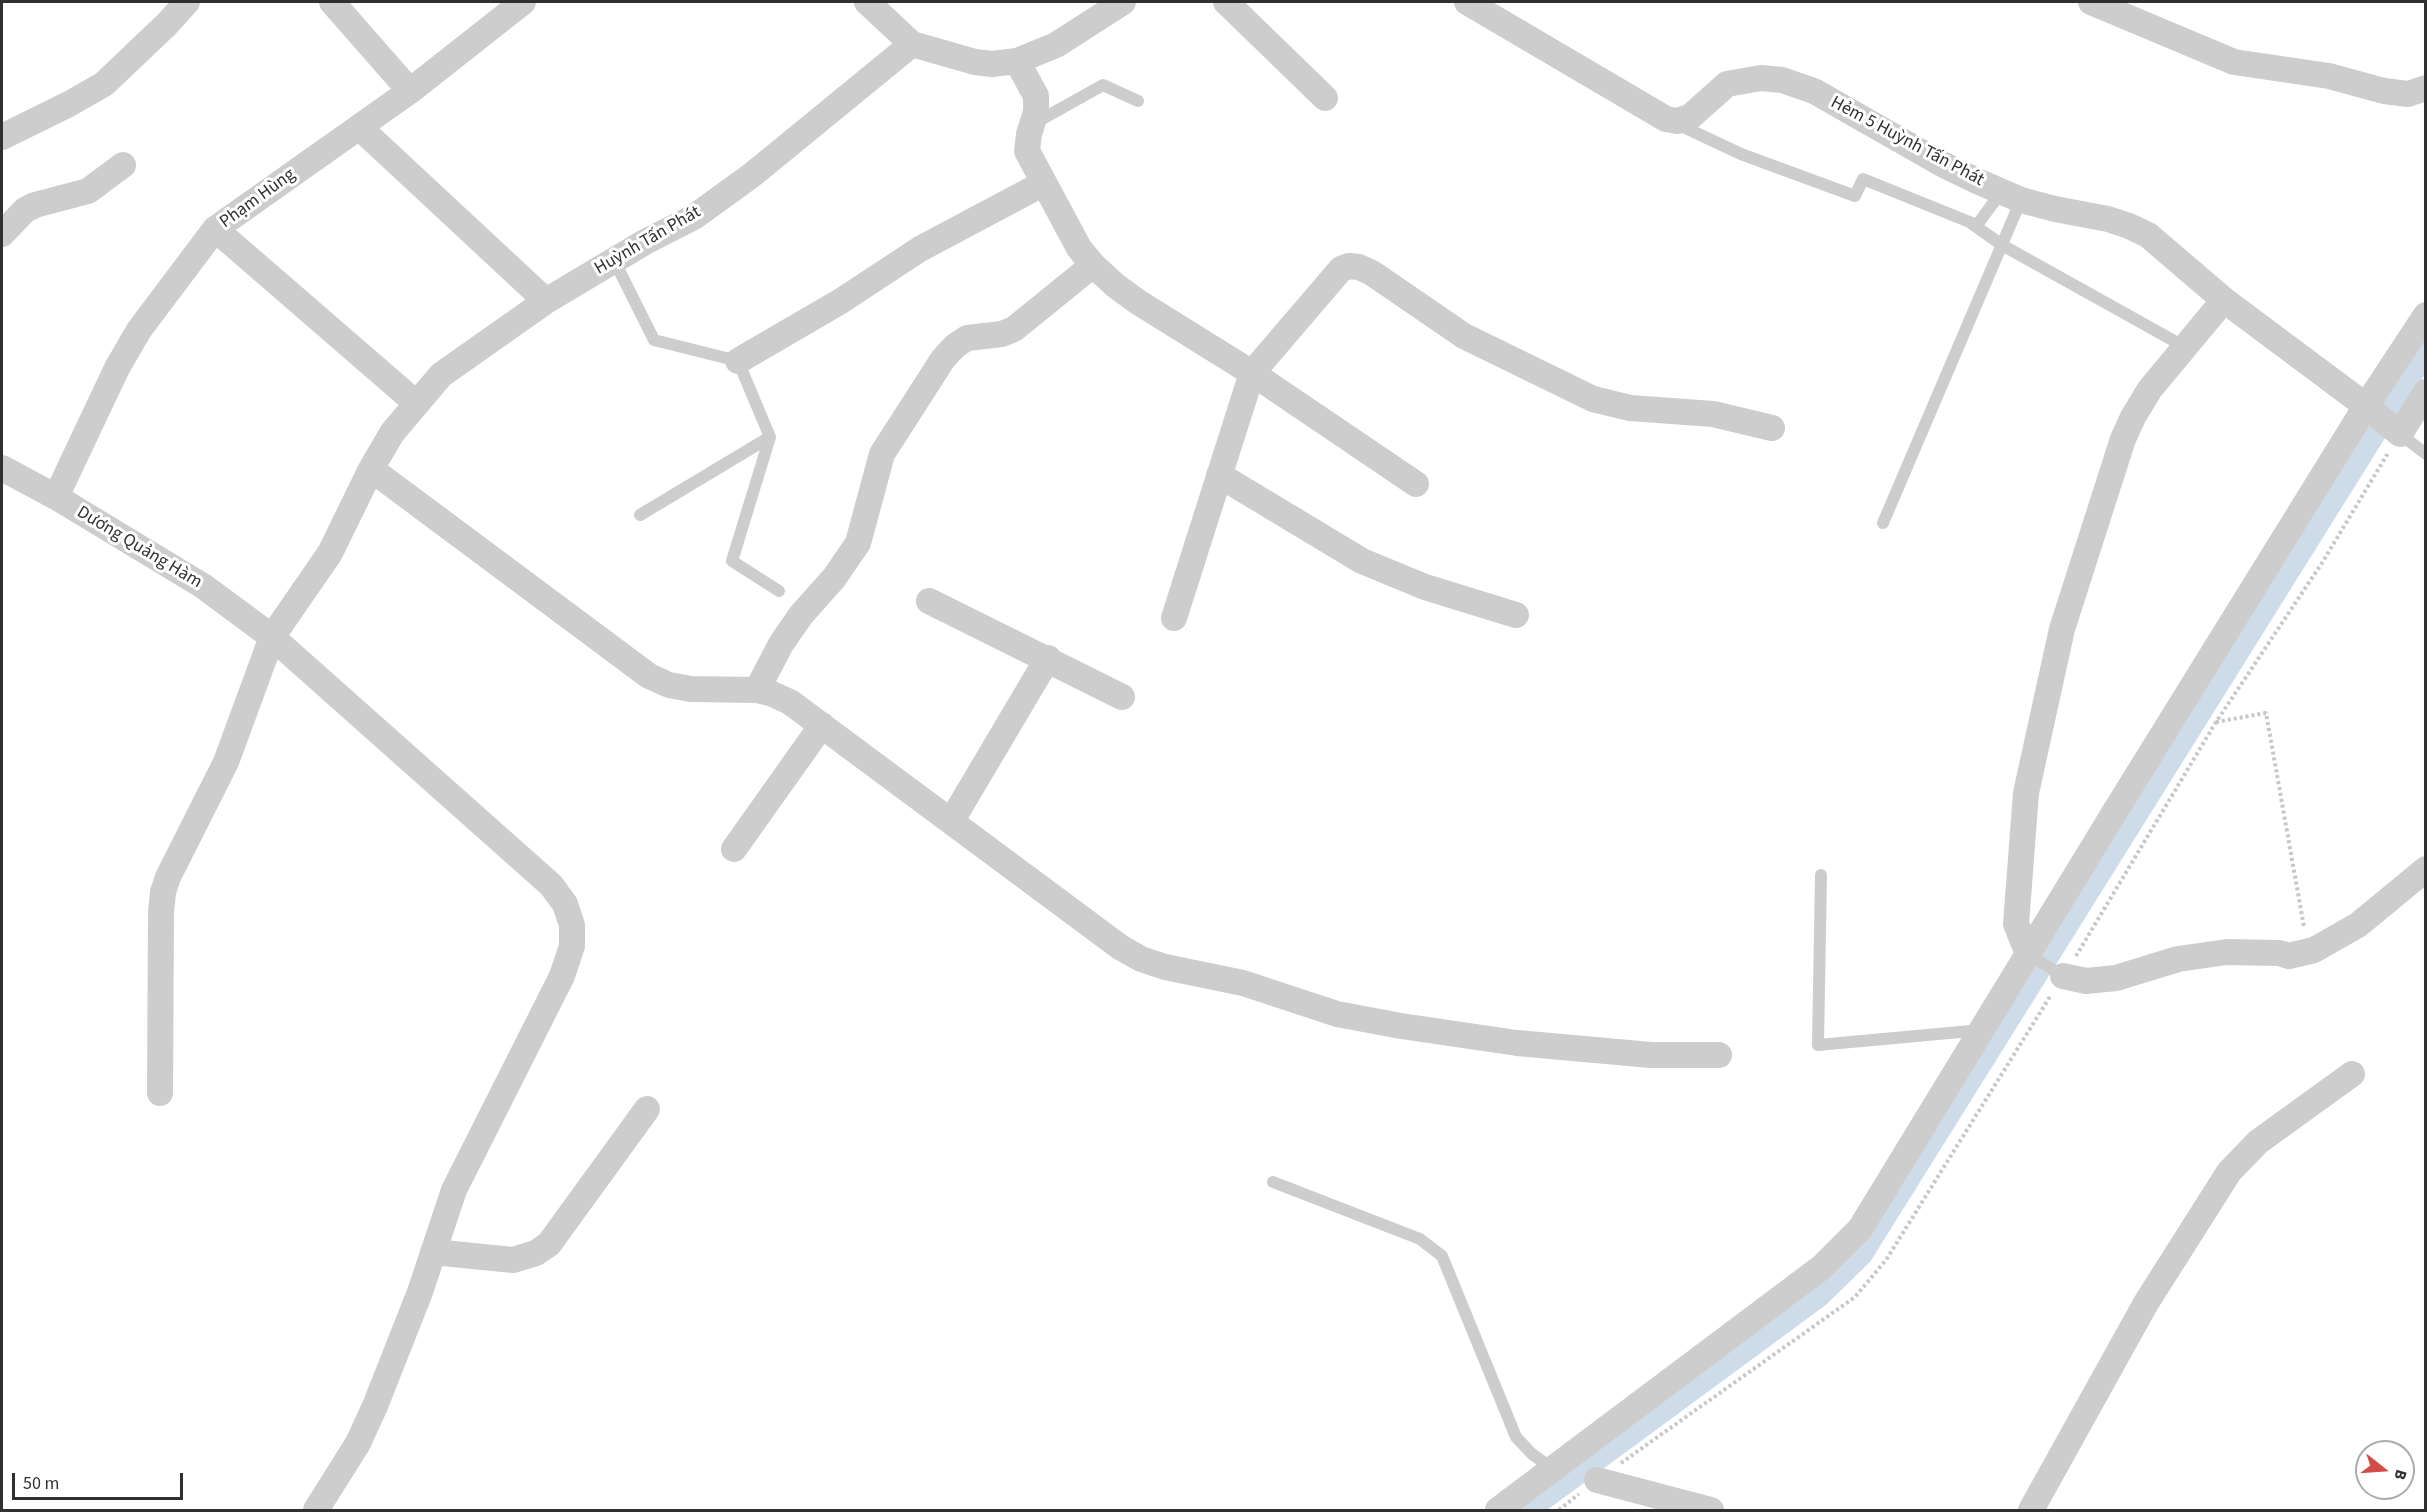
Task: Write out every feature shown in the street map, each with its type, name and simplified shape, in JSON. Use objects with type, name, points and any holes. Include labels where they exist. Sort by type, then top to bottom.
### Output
[{"type":"street","points":[[2,137],[104,84],[187,2]]},
{"type":"street","points":[[332,2],[410,91]]},
{"type":"street","name":"Phạm Hùng","points":[[56,497],[117,368],[139,330],[215,229],[410,91],[523,2]]},
{"type":"street","points":[[867,2],[912,44],[975,62],[1017,62],[1056,45],[1123,2]]},
{"type":"street","points":[[1226,2],[1325,98]]},
{"type":"street","points":[[1467,2],[1666,119]]},
{"type":"street","points":[[2091,2],[2234,62],[2329,76],[2384,91],[2408,94],[2426,88]]},
{"type":"street","name":"Huỳnh Tấn Phát","points":[[160,1093],[163,892],[176,858],[215,788],[272,637],[330,553],[371,469],[392,433],[441,375],[546,302],[614,260],[694,217],[752,175],[912,44]]},
{"type":"street","points":[[1017,62],[1036,96],[1036,112],[1027,151],[1079,248],[1093,265],[1138,302],[1252,374],[1416,484]]},
{"type":"street","name":"Hẻm 5 Huỳnh Tấn Phát","points":[[1666,119],[1677,121],[1690,117],[1727,84],[1761,78],[1782,80],[1814,91],[1942,164],[2011,195],[2055,209],[2108,219],[2148,235],[2224,300],[2381,418]]},
{"type":"street","points":[[359,127],[546,302]]},
{"type":"street","points":[[2,234],[25,210],[88,190],[123,165]]},
{"type":"street","points":[[738,361],[841,301],[920,249],[1044,183]]},
{"type":"street","points":[[215,229],[416,403]]},
{"type":"street","points":[[756,690],[794,624],[834,578],[858,543],[882,454],[943,358],[967,338],[1002,334],[1014,329],[1093,265]]},
{"type":"street","points":[[1174,618],[1252,374],[1341,269],[1349,266],[1359,267],[1372,273],[1464,336],[1593,399],[1630,408],[1713,414],[1772,428]]},
{"type":"street","points":[[2028,954],[2016,924],[2026,794],[2062,629],[2123,439],[2150,389],[2224,300]]},
{"type":"street","points":[[1498,1510],[1822,1267],[1860,1229],[2028,954],[2381,418],[2426,315]]},
{"type":"street","points":[[2381,418],[2426,392]]},
{"type":"street","name":"Dương Quảng Hàm","points":[[2,468],[56,497],[203,586],[272,637],[551,885],[565,904],[572,925],[572,946],[562,976],[454,1190],[420,1292],[375,1406],[358,1443],[316,1510]]},
{"type":"street","points":[[371,469],[649,676],[669,685],[691,689],[756,690],[770,693],[790,702],[952,820],[1120,947],[1141,959],[1165,967],[1243,983],[1337,1014],[1401,1026],[1517,1043],[1651,1054],[1719,1055]]},
{"type":"street","points":[[1219,475],[1362,561],[1425,587],[1516,615]]},
{"type":"street","points":[[929,601],[1048,658],[1122,697]]},
{"type":"street","points":[[952,820],[1048,658]]},
{"type":"street","points":[[734,849],[822,725]]},
{"type":"street","points":[[2063,976],[2086,981],[2116,978],[2178,959],[2227,952],[2279,953],[2289,956],[2314,950],[2358,925],[2426,869]]},
{"type":"street","points":[[2031,1510],[2146,1303],[2229,1172],[2258,1142],[2352,1074]]},
{"type":"street","points":[[433,1252],[513,1260],[536,1253],[549,1244],[646,1109]]},
{"type":"street","points":[[1597,1480],[1711,1510]]},
{"type":"lane","points":[[1031,126],[1103,85],[1138,101]]},
{"type":"lane","points":[[1666,119],[1741,154],[1855,196],[1863,179],[1977,225],[2011,195]]},
{"type":"lane","points":[[1883,523],[2002,244],[2011,195]]},
{"type":"lane","points":[[1969,222],[2002,244],[2185,347]]},
{"type":"lane","points":[[614,260],[654,340],[738,361],[770,437],[732,561],[779,591]]},
{"type":"lane","points":[[2381,418],[2426,454]]},
{"type":"lane","points":[[640,515],[770,437]]},
{"type":"lane","points":[[1821,875],[1818,1045],[1983,1030]]},
{"type":"lane","points":[[2028,954],[2063,976]]},
{"type":"lane","points":[[1273,1182],[1420,1239],[1442,1256],[1516,1437],[1532,1454],[1553,1469]]},
{"type":"path","points":[[2216,722],[2266,713],[2304,927]]},
{"type":"waterway","points":[[1527,1510],[1819,1295],[1861,1254],[2426,350]]}]
